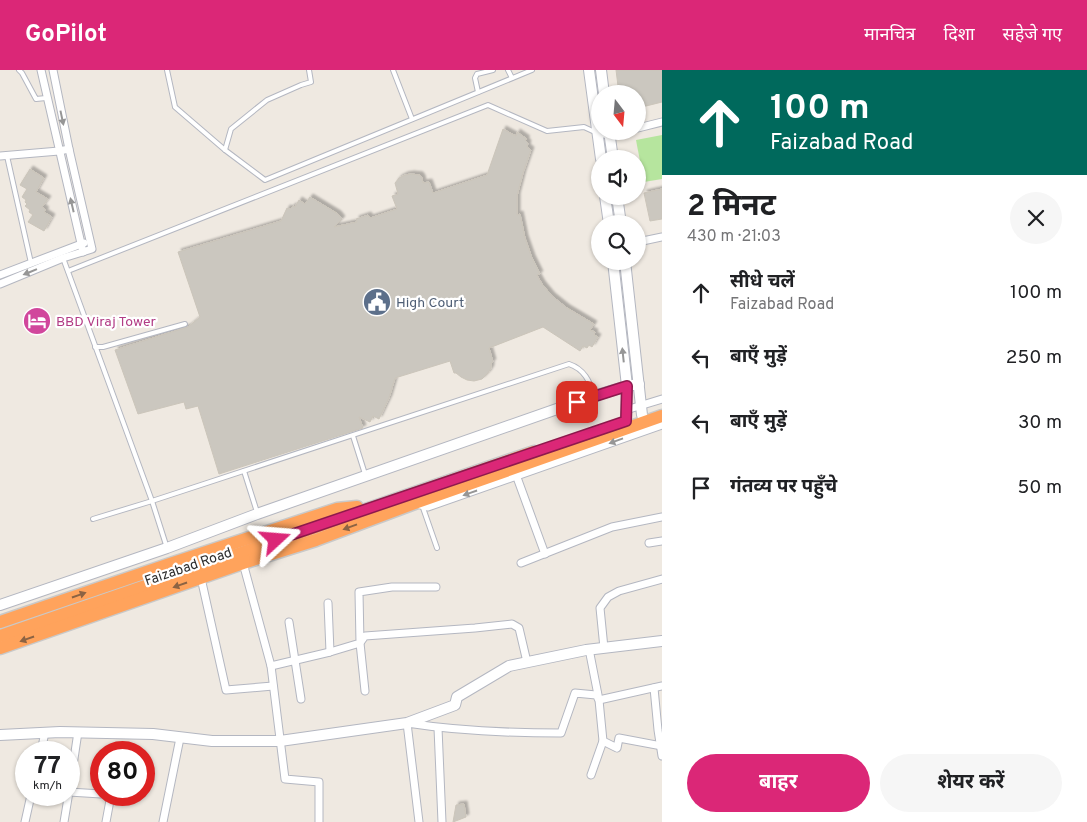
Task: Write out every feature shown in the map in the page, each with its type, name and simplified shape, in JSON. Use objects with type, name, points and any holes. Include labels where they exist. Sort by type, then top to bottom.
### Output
[{"type":"highway","points":[[0,636],[376,506],[626,415],[642,410],[662,408]]},
{"type":"highway","name":"Faizabad Road","points":[[0,648],[243,563],[515,472],[528,463],[662,416]]},
{"type":"highway","points":[[0,622],[337,509],[376,506]]},
{"type":"street","points":[[40,70],[83,252]]},
{"type":"street","points":[[0,284],[92,248],[52,70]]},
{"type":"street","points":[[589,70],[591,85]]},
{"type":"street","points":[[601,70],[603,85]]},
{"type":"street","points":[[646,126],[662,122]]},
{"type":"street","points":[[3,156],[69,149]]},
{"type":"street","points":[[646,240],[662,237]]},
{"type":"street","points":[[0,275],[90,241]]},
{"type":"street","points":[[614,270],[627,386],[626,415]]},
{"type":"street","points":[[626,270],[642,410],[662,399]]},
{"type":"street","points":[[0,605],[167,548],[257,514],[594,396],[639,384]]},
{"type":"street","points":[[546,554],[515,472],[662,425]]},
{"type":"street","points":[[522,563],[612,527],[662,517]]},
{"type":"street","points":[[649,543],[662,541]]},
{"type":"street","points":[[243,563],[271,666],[285,779],[319,782],[319,822]]},
{"type":"street","points":[[201,578],[226,690],[274,686]]},
{"type":"street","points":[[604,648],[600,608],[608,597],[619,591],[662,579]]},
{"type":"street","points":[[365,691],[360,643],[359,592],[392,587],[436,587]]},
{"type":"street","points":[[328,603],[330,652]]},
{"type":"street","points":[[289,622],[301,699]]},
{"type":"street","points":[[271,666],[360,643],[365,636],[512,624],[519,628],[527,662]]},
{"type":"street","points":[[0,735],[78,732],[153,734],[212,741],[280,741],[407,722],[455,705],[457,697],[509,666],[589,649],[662,641]]},
{"type":"street","points":[[589,649],[599,700],[604,741],[591,775]]},
{"type":"street","points":[[599,700],[662,686]]},
{"type":"street","points":[[654,688],[662,756]]},
{"type":"street","points":[[407,722],[468,731],[561,733],[575,693],[596,695],[599,700]]},
{"type":"street","points":[[407,722],[419,822]]},
{"type":"street","points":[[438,728],[442,822]]},
{"type":"street","points":[[43,741],[45,732]]},
{"type":"street","points":[[77,741],[78,732]]},
{"type":"street","points":[[163,822],[180,738]]},
{"type":"street","points":[[604,741],[617,748],[619,738],[661,746]]},
{"type":"street","points":[[25,822],[29,806]]},
{"type":"street","points":[[64,822],[67,806]]},
{"type":"street","points":[[106,822],[109,806]]},
{"type":"lane","points":[[19,70],[36,99],[46,98]]},
{"type":"lane","points":[[167,70],[175,107],[225,150],[265,180],[532,70]]},
{"type":"lane","points":[[225,150],[231,129],[267,100],[312,82],[308,70]]},
{"type":"lane","points":[[393,70],[412,119]]},
{"type":"lane","points":[[478,92],[475,78],[477,74],[493,70]]},
{"type":"lane","points":[[508,70],[512,78]]},
{"type":"lane","points":[[68,271],[488,105],[547,131],[584,127],[591,130]]},
{"type":"lane","points":[[3,156],[31,263]]},
{"type":"lane","points":[[63,258],[167,548]]},
{"type":"lane","points":[[95,347],[103,347],[185,324]]},
{"type":"lane","points":[[93,519],[152,502],[569,364],[582,371],[590,383],[594,396]]},
{"type":"lane","points":[[353,436],[365,476]]},
{"type":"lane","points":[[244,471],[257,514]]},
{"type":"lane","points":[[418,504],[437,548]]},
{"type":"green space","points":[[662,135],[662,179],[646,182],[646,150],[638,150],[636,140],[646,140],[646,138]]},
{"type":"building","points":[[616,70],[662,70],[662,102],[646,106],[646,85],[618,85]]},
{"type":"building","name":"High Court","points":[[503,129],[516,136],[517,132],[527,139],[525,140],[528,143],[527,147],[531,150],[517,196],[517,215],[520,214],[525,238],[540,274],[537,275],[552,296],[567,308],[594,324],[590,330],[595,332],[594,335],[598,337],[592,347],[589,345],[587,348],[583,346],[580,351],[543,327],[489,348],[493,362],[488,373],[482,379],[474,381],[461,377],[454,373],[450,361],[395,378],[389,398],[379,419],[373,416],[370,422],[359,417],[363,428],[219,474],[198,406],[186,409],[184,402],[138,414],[115,350],[188,327],[200,317],[178,252],[281,221],[287,208],[295,207],[299,200],[305,204],[310,197],[338,214],[342,219],[334,227],[357,222],[356,219],[368,215],[370,218],[397,209],[392,196],[398,194],[395,183],[405,175],[420,175],[423,183],[429,182],[433,193],[487,175]]},
{"type":"building","points":[[30,169],[44,178],[36,192],[48,199],[42,207],[46,210],[44,212],[52,217],[44,231],[28,222],[33,215],[25,206],[27,204],[26,200],[22,197],[27,189],[20,185]]},
{"type":"building","points":[[662,189],[662,219],[650,221],[646,193]]},
{"type":"building","points":[[464,804],[466,817],[453,822],[456,805]]},
{"type":"place","name":"High Court","points":[[377,302]]},
{"type":"place","name":"BBD Viraj Tower","points":[[37,321]]},
{"type":"route","points":[[276,540],[626,421],[627,386],[577,402]]}]
